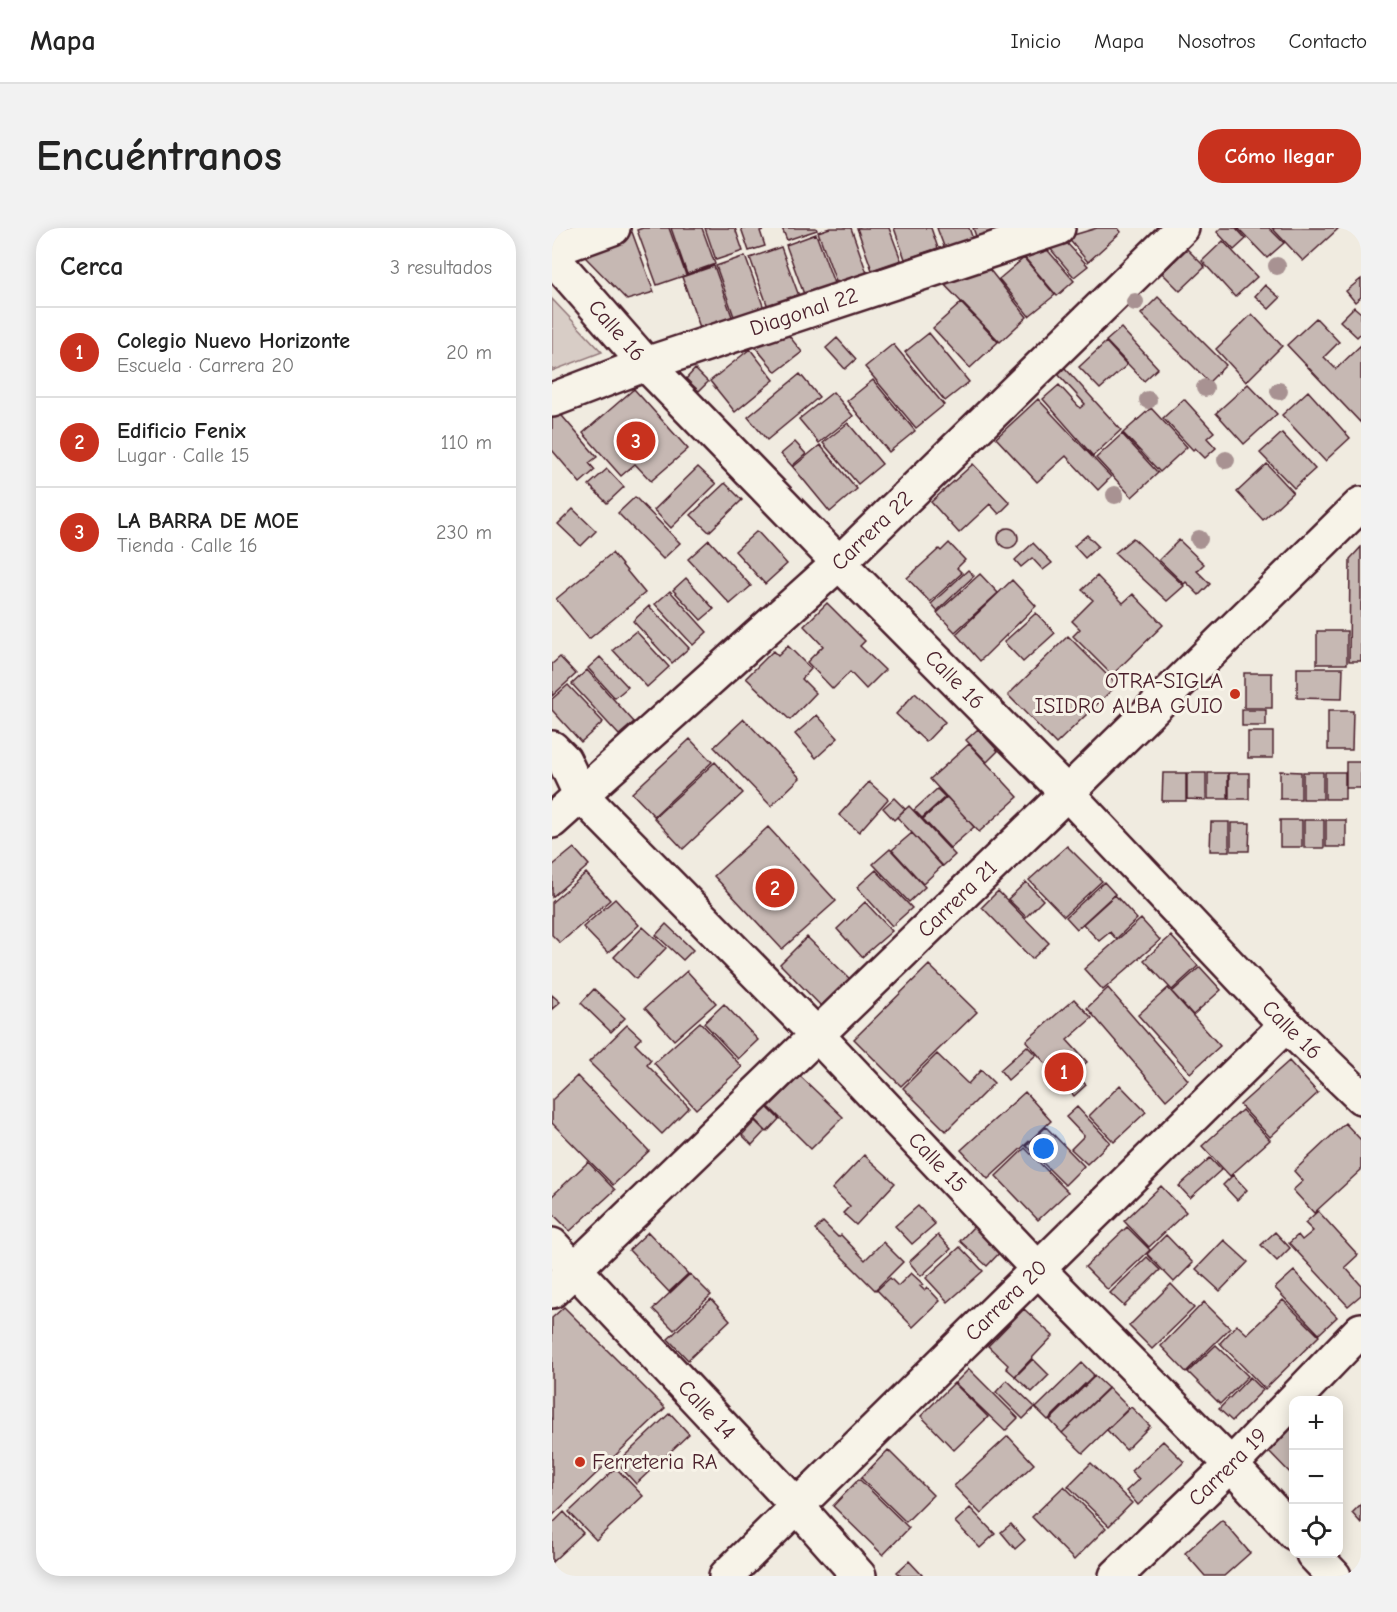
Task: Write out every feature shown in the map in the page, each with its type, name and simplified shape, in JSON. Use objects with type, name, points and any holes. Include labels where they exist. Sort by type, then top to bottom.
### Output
[{"type":"street","points":[[552,250],[613,228]]},
{"type":"street","name":"Diagonal 22","points":[[552,400],[646,364],[1058,228]]},
{"type":"street","name":"Carrera 22","points":[[552,821],[566,788],[838,563],[1182,228]]},
{"type":"street","name":"Calle 16","points":[[552,257],[646,364],[838,563],[1067,793],[1286,1025],[1361,1097]]},
{"type":"street","name":"Carrera 21","points":[[563,1280],[1067,793],[1361,504]]},
{"type":"street","name":"Calle 15","points":[[552,748],[564,760],[566,788],[817,1035],[1038,1269],[1231,1466],[1289,1529]]},
{"type":"street","name":"Carrera 20","points":[[726,1576],[1286,1025]]},
{"type":"street","name":"Calle 14","points":[[552,1245],[563,1280],[797,1506],[859,1576]]},
{"type":"street","name":"Carrera 19","points":[[1116,1576],[1231,1466],[1361,1330]]},
{"type":"street","points":[[1317,1558],[1334,1576]]},
{"type":"shaded area","points":[[552,299],[602,352],[552,371]]},
{"type":"building","points":[[669,228],[686,275],[657,285],[637,230]]},
{"type":"building","points":[[671,228],[702,228],[715,264],[687,274]]},
{"type":"building","points":[[705,228],[735,228],[743,251],[716,260]]},
{"type":"building","points":[[741,228],[769,228],[760,231],[765,246],[749,251]]},
{"type":"building","points":[[782,228],[816,228],[817,230],[787,240]]},
{"type":"building","points":[[830,228],[851,228],[867,273],[837,284],[818,232]]},
{"type":"building","points":[[857,228],[889,228],[901,260],[872,270]]},
{"type":"building","points":[[894,228],[931,228],[938,248],[905,259]]},
{"type":"building","points":[[937,228],[969,228],[973,239],[945,249]]},
{"type":"building","points":[[973,228],[1002,228],[1002,230],[977,239]]},
{"type":"building","points":[[1097,228],[1118,228],[1121,232],[1088,262],[1067,237]]},
{"type":"building","points":[[1221,228],[1236,228],[1246,239],[1234,250],[1217,232]]},
{"type":"building","points":[[1238,228],[1269,228],[1284,243],[1267,258]]},
{"type":"building","points":[[1272,228],[1339,228],[1303,261]]},
{"type":"building","points":[[632,232],[654,292],[627,300],[585,257],[585,249]]},
{"type":"building","points":[[816,234],[835,286],[805,297],[786,245]]},
{"type":"building","points":[[1065,241],[1088,266],[1074,277],[1048,246]]},
{"type":"building","points":[[1223,241],[1257,277],[1235,297],[1202,261]]},
{"type":"building","points":[[1044,246],[1074,281],[1057,296],[1019,251]]},
{"type":"building","points":[[781,247],[799,296],[768,307],[750,258]]},
{"type":"building","points":[[1187,249],[1205,267],[1180,291],[1162,273]]},
{"type":"building","points":[[745,256],[765,311],[736,322],[716,266]]},
{"type":"building","points":[[1024,258],[1055,295],[1029,316],[999,279]]},
{"type":"building","points":[[986,265],[1027,317],[1000,342],[939,279]]},
{"type":"building","points":[[714,266],[734,322],[702,333],[682,277]]},
{"type":"building","points":[[1361,279],[1361,297],[1355,302],[1346,291]]},
{"type":"building","points":[[1265,285],[1280,298],[1269,309],[1255,296]]},
{"type":"building","points":[[1158,297],[1226,365],[1209,382],[1141,314]]},
{"type":"building","points":[[961,303],[998,342],[970,368],[933,328]]},
{"type":"building","points":[[1354,307],[1361,313],[1361,333],[1357,337],[1340,321]]},
{"type":"building","points":[[1252,314],[1282,346],[1246,382],[1216,349]]},
{"type":"building","points":[[1316,318],[1339,342],[1324,357],[1336,369],[1361,345],[1361,423],[1287,345]]},
{"type":"building","points":[[782,327],[802,352],[776,372],[756,348]]},
{"type":"building","points":[[1121,328],[1158,368],[1144,381],[1106,341]]},
{"type":"building","points":[[929,333],[969,382],[945,401],[905,352]]},
{"type":"building","points":[[837,338],[856,359],[845,369],[826,348]]},
{"type":"building","points":[[1106,342],[1127,365],[1100,389],[1079,367]]},
{"type":"building","points":[[893,344],[944,405],[916,428],[865,367]]},
{"type":"building","points":[[750,349],[774,380],[735,412],[710,381]]},
{"type":"building","points":[[1064,367],[1121,430],[1093,456],[1043,399],[1059,385],[1080,408],[1085,404],[1057,373]]},
{"type":"building","points":[[695,369],[708,382],[699,391],[686,379]]},
{"type":"building","points":[[800,374],[819,397],[767,440],[748,417]]},
{"type":"building","points":[[873,380],[915,431],[889,452],[847,401]]},
{"type":"building","points":[[1248,384],[1277,414],[1244,444],[1216,413]]},
{"type":"building","points":[[634,389],[688,449],[651,481],[635,464],[621,476],[583,433]]},
{"type":"building","points":[[1308,391],[1350,438],[1325,461],[1282,415]]},
{"type":"building","points":[[833,392],[853,416],[819,443],[799,419]]},
{"type":"building","points":[[1038,399],[1111,477],[1098,490],[1066,456],[1037,482],[996,438]]},
{"type":"building","points":[[1184,399],[1214,432],[1207,438],[1216,448],[1205,458],[1195,448],[1193,450],[1163,418]]},
{"type":"building","points":[[1151,408],[1187,447],[1160,472],[1123,433]]},
{"type":"building","points":[[557,410],[597,457],[589,463],[595,470],[580,483],[552,450],[552,414]]},
{"type":"building","points":[[848,423],[882,464],[858,484],[823,443]]},
{"type":"building","points":[[1282,433],[1315,469],[1294,488],[1260,453]]},
{"type":"building","points":[[1122,434],[1158,473],[1132,497],[1096,458]]},
{"type":"building","points":[[795,442],[806,454],[792,466],[781,454]]},
{"type":"building","points":[[820,445],[857,489],[830,512],[793,467]]},
{"type":"building","points":[[973,464],[1010,503],[999,514],[990,504],[959,533],[931,502]]},
{"type":"building","points":[[1267,464],[1293,492],[1263,520],[1237,492]]},
{"type":"building","points":[[698,467],[716,484],[671,528],[654,510]]},
{"type":"building","points":[[607,469],[624,487],[607,503],[589,485]]},
{"type":"building","points":[[725,483],[742,500],[709,532],[691,515]]},
{"type":"building","points":[[635,497],[680,543],[663,559],[618,513]]},
{"type":"building","points":[[573,509],[596,531],[581,546],[558,524]]},
{"type":"building","points":[[1004,528],[1012,528],[1018,534],[1018,542],[1012,548],[1004,548],[998,542],[998,534]]},
{"type":"building","points":[[757,531],[787,564],[765,584],[735,551]]},
{"type":"building","points":[[1087,535],[1098,546],[1085,558],[1074,546]]},
{"type":"building","points":[[1133,538],[1184,586],[1167,601],[1115,553]]},
{"type":"building","points":[[709,540],[751,586],[730,604],[688,559]]},
{"type":"building","points":[[1179,540],[1204,564],[1197,571],[1210,584],[1199,595],[1159,560]]},
{"type":"building","points":[[949,543],[965,560],[957,568],[962,573],[930,602],[907,578]]},
{"type":"building","points":[[1033,543],[1052,563],[1043,570],[1032,558],[1021,567],[1015,560]]},
{"type":"building","points":[[1361,547],[1361,661],[1349,661],[1350,559]]},
{"type":"building","points":[[612,553],[645,593],[589,639],[556,599]]},
{"type":"building","points":[[968,570],[974,576],[937,611],[931,604]]},
{"type":"building","points":[[980,574],[998,593],[955,632],[937,613]]},
{"type":"building","points":[[1097,576],[1123,603],[1133,594],[1163,625],[1112,675],[1073,636],[1080,629],[1072,621],[1093,600],[1082,590]]},
{"type":"building","points":[[686,578],[714,609],[701,620],[673,590]]},
{"type":"building","points":[[1012,580],[1036,606],[980,661],[956,634]]},
{"type":"building","points":[[670,591],[707,632],[693,645],[655,604]]},
{"type":"building","points":[[827,603],[865,641],[860,646],[885,670],[866,689],[850,672],[833,689],[807,662],[823,646],[804,626]]},
{"type":"building","points":[[649,606],[689,648],[672,663],[633,621]]},
{"type":"building","points":[[1036,613],[1055,633],[1023,662],[1004,642]]},
{"type":"building","points":[[636,631],[669,667],[647,687],[613,650]]},
{"type":"building","points":[[1317,631],[1347,631],[1347,664],[1317,664]]},
{"type":"building","points":[[1068,636],[1117,685],[1056,744],[1008,695]]},
{"type":"building","points":[[788,646],[811,669],[802,679],[816,693],[790,720],[746,678],[773,651],[778,656]]},
{"type":"building","points":[[560,657],[576,674],[552,696],[552,664]]},
{"type":"building","points":[[600,657],[628,687],[615,698],[588,668]]},
{"type":"building","points":[[1297,668],[1343,668],[1342,699],[1297,698]]},
{"type":"building","points":[[587,670],[634,722],[619,735],[572,684]]},
{"type":"building","points":[[1244,673],[1272,673],[1272,708],[1244,708]]},
{"type":"building","points":[[568,685],[603,722],[581,742],[552,710],[552,699]]},
{"type":"building","points":[[915,693],[945,722],[926,742],[896,714]]},
{"type":"building","points":[[1242,710],[1266,710],[1266,726],[1242,726]]},
{"type":"building","points":[[1328,711],[1353,711],[1352,750],[1328,750]]},
{"type":"building","points":[[817,715],[838,738],[816,758],[795,734]]},
{"type":"building","points":[[744,719],[800,778],[771,806],[714,747]]},
{"type":"building","points":[[978,729],[998,751],[987,762],[966,740]]},
{"type":"building","points":[[1248,732],[1273,732],[1273,758],[1248,758]]},
{"type":"building","points":[[690,739],[712,762],[654,816],[632,793]]},
{"type":"building","points":[[969,744],[1018,797],[979,832],[930,779]]},
{"type":"building","points":[[715,762],[743,793],[683,849],[654,818]]},
{"type":"building","points":[[1346,762],[1361,762],[1361,788],[1346,788]]},
{"type":"building","points":[[1280,771],[1301,772],[1301,799],[1280,799]]},
{"type":"building","points":[[1303,772],[1323,772],[1323,799],[1303,799]]},
{"type":"building","points":[[1325,772],[1345,772],[1345,799],[1325,799]]},
{"type":"building","points":[[1163,773],[1186,773],[1186,801],[1162,801]]},
{"type":"building","points":[[1187,773],[1206,773],[1206,800],[1187,799]]},
{"type":"building","points":[[1208,773],[1228,773],[1228,799],[1208,799]]},
{"type":"building","points":[[1229,773],[1249,773],[1249,799],[1229,799]]},
{"type":"building","points":[[869,782],[888,799],[859,832],[839,815]]},
{"type":"building","points":[[937,789],[945,797],[922,818],[914,810]]},
{"type":"building","points":[[947,797],[974,827],[950,848],[923,819]]},
{"type":"building","points":[[894,798],[905,809],[894,820],[883,808]]},
{"type":"building","points":[[909,806],[955,855],[943,866],[897,817]]},
{"type":"building","points":[[1280,820],[1302,820],[1302,847],[1280,847]]},
{"type":"building","points":[[1304,820],[1324,820],[1324,848],[1304,848]]},
{"type":"building","points":[[1326,820],[1346,820],[1346,847],[1326,847]]},
{"type":"building","points":[[1211,822],[1229,822],[1229,851],[1210,851]]},
{"type":"building","points":[[1231,823],[1250,823],[1249,851],[1231,851]]},
{"type":"building","points":[[768,827],[836,901],[782,949],[714,876]]},
{"type":"building","points":[[912,833],[942,866],[923,884],[892,850]]},
{"type":"building","points":[[1067,846],[1102,881],[1064,916],[1029,880]]},
{"type":"building","points":[[574,848],[589,865],[552,897],[552,866]]},
{"type":"building","points":[[890,849],[925,887],[909,902],[873,864]]},
{"type":"building","points":[[876,870],[912,908],[892,926],[857,887]]},
{"type":"building","points":[[586,873],[610,900],[560,943],[552,935],[552,902]]},
{"type":"building","points":[[1026,882],[1043,900],[1026,917],[1008,899]]},
{"type":"building","points":[[1104,882],[1115,894],[1077,929],[1066,917]]},
{"type":"building","points":[[998,891],[1049,943],[1032,959],[982,907]]},
{"type":"building","points":[[1115,895],[1137,919],[1116,939],[1110,932],[1099,941],[1083,924]]},
{"type":"building","points":[[615,899],[639,925],[608,953],[583,927]]},
{"type":"building","points":[[865,902],[892,931],[862,957],[837,929]]},
{"type":"building","points":[[1141,919],[1160,940],[1103,990],[1084,969]]},
{"type":"building","points":[[666,924],[693,950],[683,960],[656,935]]},
{"type":"building","points":[[643,927],[666,948],[636,979],[614,957]]},
{"type":"building","points":[[1171,936],[1198,966],[1172,990],[1144,960]]},
{"type":"building","points":[[807,937],[852,981],[824,1009],[780,964]]},
{"type":"building","points":[[929,965],[977,1012],[901,1086],[854,1039]]},
{"type":"building","points":[[1200,967],[1221,990],[1193,1015],[1172,992]]},
{"type":"building","points":[[687,971],[716,1003],[674,1040],[645,1008]]},
{"type":"building","points":[[1108,988],[1188,1080],[1166,1100],[1087,1008]]},
{"type":"building","points":[[1168,988],[1220,1046],[1190,1073],[1138,1015]]},
{"type":"building","points":[[594,989],[625,1018],[611,1032],[581,1003]]},
{"type":"building","points":[[552,995],[560,1002],[552,1009]]},
{"type":"building","points":[[1074,999],[1092,1018],[1067,1040],[1087,1062],[1074,1073],[1086,1085],[1074,1096],[1026,1041]]},
{"type":"building","points":[[724,1004],[758,1040],[738,1059],[704,1023]]},
{"type":"building","points":[[700,1022],[742,1067],[696,1109],[654,1063]]},
{"type":"building","points":[[627,1025],[641,1038],[635,1044],[651,1060],[647,1065],[689,1107],[662,1134],[589,1062]]},
{"type":"building","points":[[1027,1046],[1036,1055],[1008,1080],[1000,1070]]},
{"type":"building","points":[[937,1054],[968,1084],[981,1070],[994,1083],[946,1131],[903,1088]]},
{"type":"building","points":[[1289,1061],[1318,1093],[1270,1137],[1240,1105]]},
{"type":"building","points":[[577,1076],[649,1151],[613,1185],[552,1123],[552,1100]]},
{"type":"building","points":[[800,1076],[843,1117],[811,1149],[769,1107]]},
{"type":"building","points":[[1120,1085],[1146,1112],[1114,1142],[1089,1116]]},
{"type":"building","points":[[1025,1092],[1051,1121],[988,1179],[961,1150]]},
{"type":"building","points":[[766,1106],[779,1119],[767,1132],[754,1119]]},
{"type":"building","points":[[1077,1107],[1110,1142],[1087,1164],[1071,1149],[1084,1136],[1066,1117]]},
{"type":"building","points":[[1242,1110],[1270,1140],[1230,1176],[1202,1146]]},
{"type":"building","points":[[755,1121],[765,1131],[752,1145],[742,1135]]},
{"type":"building","points":[[1345,1123],[1361,1140],[1361,1170],[1314,1213],[1293,1190],[1303,1181],[1294,1171]]},
{"type":"building","points":[[1046,1127],[1084,1166],[1065,1185],[1026,1146]]},
{"type":"building","points":[[1025,1148],[1068,1192],[1038,1220],[996,1176]]},
{"type":"building","points":[[864,1155],[895,1183],[856,1225],[843,1213],[850,1206],[832,1189]]},
{"type":"building","points":[[1210,1158],[1221,1170],[1190,1198],[1179,1186]]},
{"type":"building","points":[[588,1162],[615,1190],[570,1231],[552,1213],[552,1196]]},
{"type":"building","points":[[1233,1175],[1247,1190],[1237,1200],[1223,1185]]},
{"type":"building","points":[[1161,1186],[1186,1212],[1149,1247],[1124,1221]]},
{"type":"building","points":[[918,1206],[935,1224],[912,1244],[895,1226]]},
{"type":"building","points":[[1318,1211],[1358,1255],[1345,1267],[1361,1285],[1361,1295],[1348,1306],[1289,1243],[1298,1235],[1302,1240],[1313,1231],[1305,1223]]},
{"type":"building","points":[[823,1222],[838,1237],[841,1235],[865,1260],[883,1242],[903,1262],[875,1290],[815,1230]]},
{"type":"building","points":[[976,1224],[1004,1248],[987,1266],[960,1241]]},
{"type":"building","points":[[1127,1227],[1150,1250],[1108,1290],[1085,1267]]},
{"type":"building","points":[[648,1232],[688,1274],[669,1292],[629,1250]]},
{"type":"building","points":[[1275,1232],[1290,1248],[1277,1261],[1261,1245]]},
{"type":"building","points":[[938,1235],[951,1249],[921,1276],[909,1262]]},
{"type":"building","points":[[1166,1235],[1193,1263],[1174,1282],[1147,1254]]},
{"type":"building","points":[[1224,1240],[1248,1262],[1220,1291],[1196,1269]]},
{"type":"building","points":[[960,1247],[983,1271],[948,1302],[926,1278]]},
{"type":"building","points":[[1147,1257],[1160,1270],[1124,1306],[1110,1293]]},
{"type":"building","points":[[1294,1271],[1337,1317],[1319,1334],[1275,1288]]},
{"type":"building","points":[[911,1273],[923,1284],[920,1286],[924,1290],[927,1287],[940,1301],[913,1327],[877,1290],[890,1278],[898,1286]]},
{"type":"building","points":[[690,1274],[711,1295],[674,1330],[653,1309]]},
{"type":"building","points":[[1171,1284],[1194,1308],[1152,1349],[1129,1326]]},
{"type":"building","points":[[711,1299],[730,1320],[688,1360],[668,1339]]},
{"type":"building","points":[[1283,1300],[1319,1336],[1265,1389],[1220,1343],[1237,1325],[1247,1334]]},
{"type":"building","points":[[1204,1302],[1230,1328],[1186,1372],[1161,1346]]},
{"type":"building","name":"Ferreteria RA","points":[[564,1307],[665,1408],[552,1516],[552,1318]]},
{"type":"building","points":[[1024,1309],[1053,1336],[1015,1376],[1006,1368],[1008,1365],[988,1346]]},
{"type":"building","points":[[1216,1345],[1248,1376],[1220,1404],[1188,1372]]},
{"type":"building","points":[[1033,1359],[1049,1375],[1032,1392],[1015,1377]]},
{"type":"building","points":[[1082,1363],[1094,1375],[1048,1420],[1036,1408]]},
{"type":"building","points":[[969,1369],[1018,1418],[1005,1431],[955,1383]]},
{"type":"building","points":[[1095,1376],[1108,1388],[1062,1433],[1050,1420]]},
{"type":"building","points":[[1250,1377],[1263,1390],[1232,1421],[1219,1409]]},
{"type":"building","points":[[1007,1380],[1035,1407],[1023,1419],[996,1392]]},
{"type":"building","points":[[954,1383],[988,1417],[954,1450],[921,1416]]},
{"type":"building","points":[[1109,1388],[1129,1408],[1083,1453],[1062,1433]]},
{"type":"building","points":[[1131,1407],[1150,1426],[1126,1450],[1107,1430]]},
{"type":"building","points":[[670,1413],[689,1434],[636,1484],[617,1463]]},
{"type":"building","points":[[1289,1426],[1289,1472],[1265,1447]]},
{"type":"building","points":[[1008,1436],[1034,1464],[981,1514],[954,1486]]},
{"type":"building","points":[[1163,1441],[1184,1462],[1138,1505],[1126,1491],[1139,1479],[1131,1471]]},
{"type":"building","points":[[888,1450],[933,1495],[906,1522],[861,1478]]},
{"type":"building","points":[[1091,1463],[1132,1503],[1109,1526],[1068,1486]]},
{"type":"building","points":[[616,1468],[643,1496],[596,1540],[569,1512]]},
{"type":"building","points":[[859,1479],[909,1528],[883,1555],[833,1506]]},
{"type":"building","points":[[1064,1486],[1106,1528],[1074,1560],[1032,1517]]},
{"type":"building","points":[[1361,1504],[1361,1523],[1352,1513]]},
{"type":"building","points":[[970,1508],[995,1534],[980,1548],[955,1522]]},
{"type":"building","points":[[564,1512],[583,1533],[552,1562],[552,1524]]},
{"type":"building","points":[[1222,1520],[1250,1553],[1224,1576],[1205,1576],[1185,1553]]},
{"type":"building","points":[[1011,1524],[1025,1540],[1015,1549],[1001,1532]]},
{"type":"building","points":[[909,1561],[923,1576],[901,1576],[897,1572]]},
{"type":"place","name":"LA BARRA DE MOE","points":[[636,441]]},
{"type":"place","name":"OTRA-SIGLA ISIDRO ALBA GUIO","points":[[1235,694]]},
{"type":"place","name":"Edificio Fenix","points":[[775,888]]},
{"type":"place","name":"Colegio Nuevo Horizonte","points":[[1064,1072]]},
{"type":"place","name":"Ferreteria RA","points":[[580,1462]]}]
